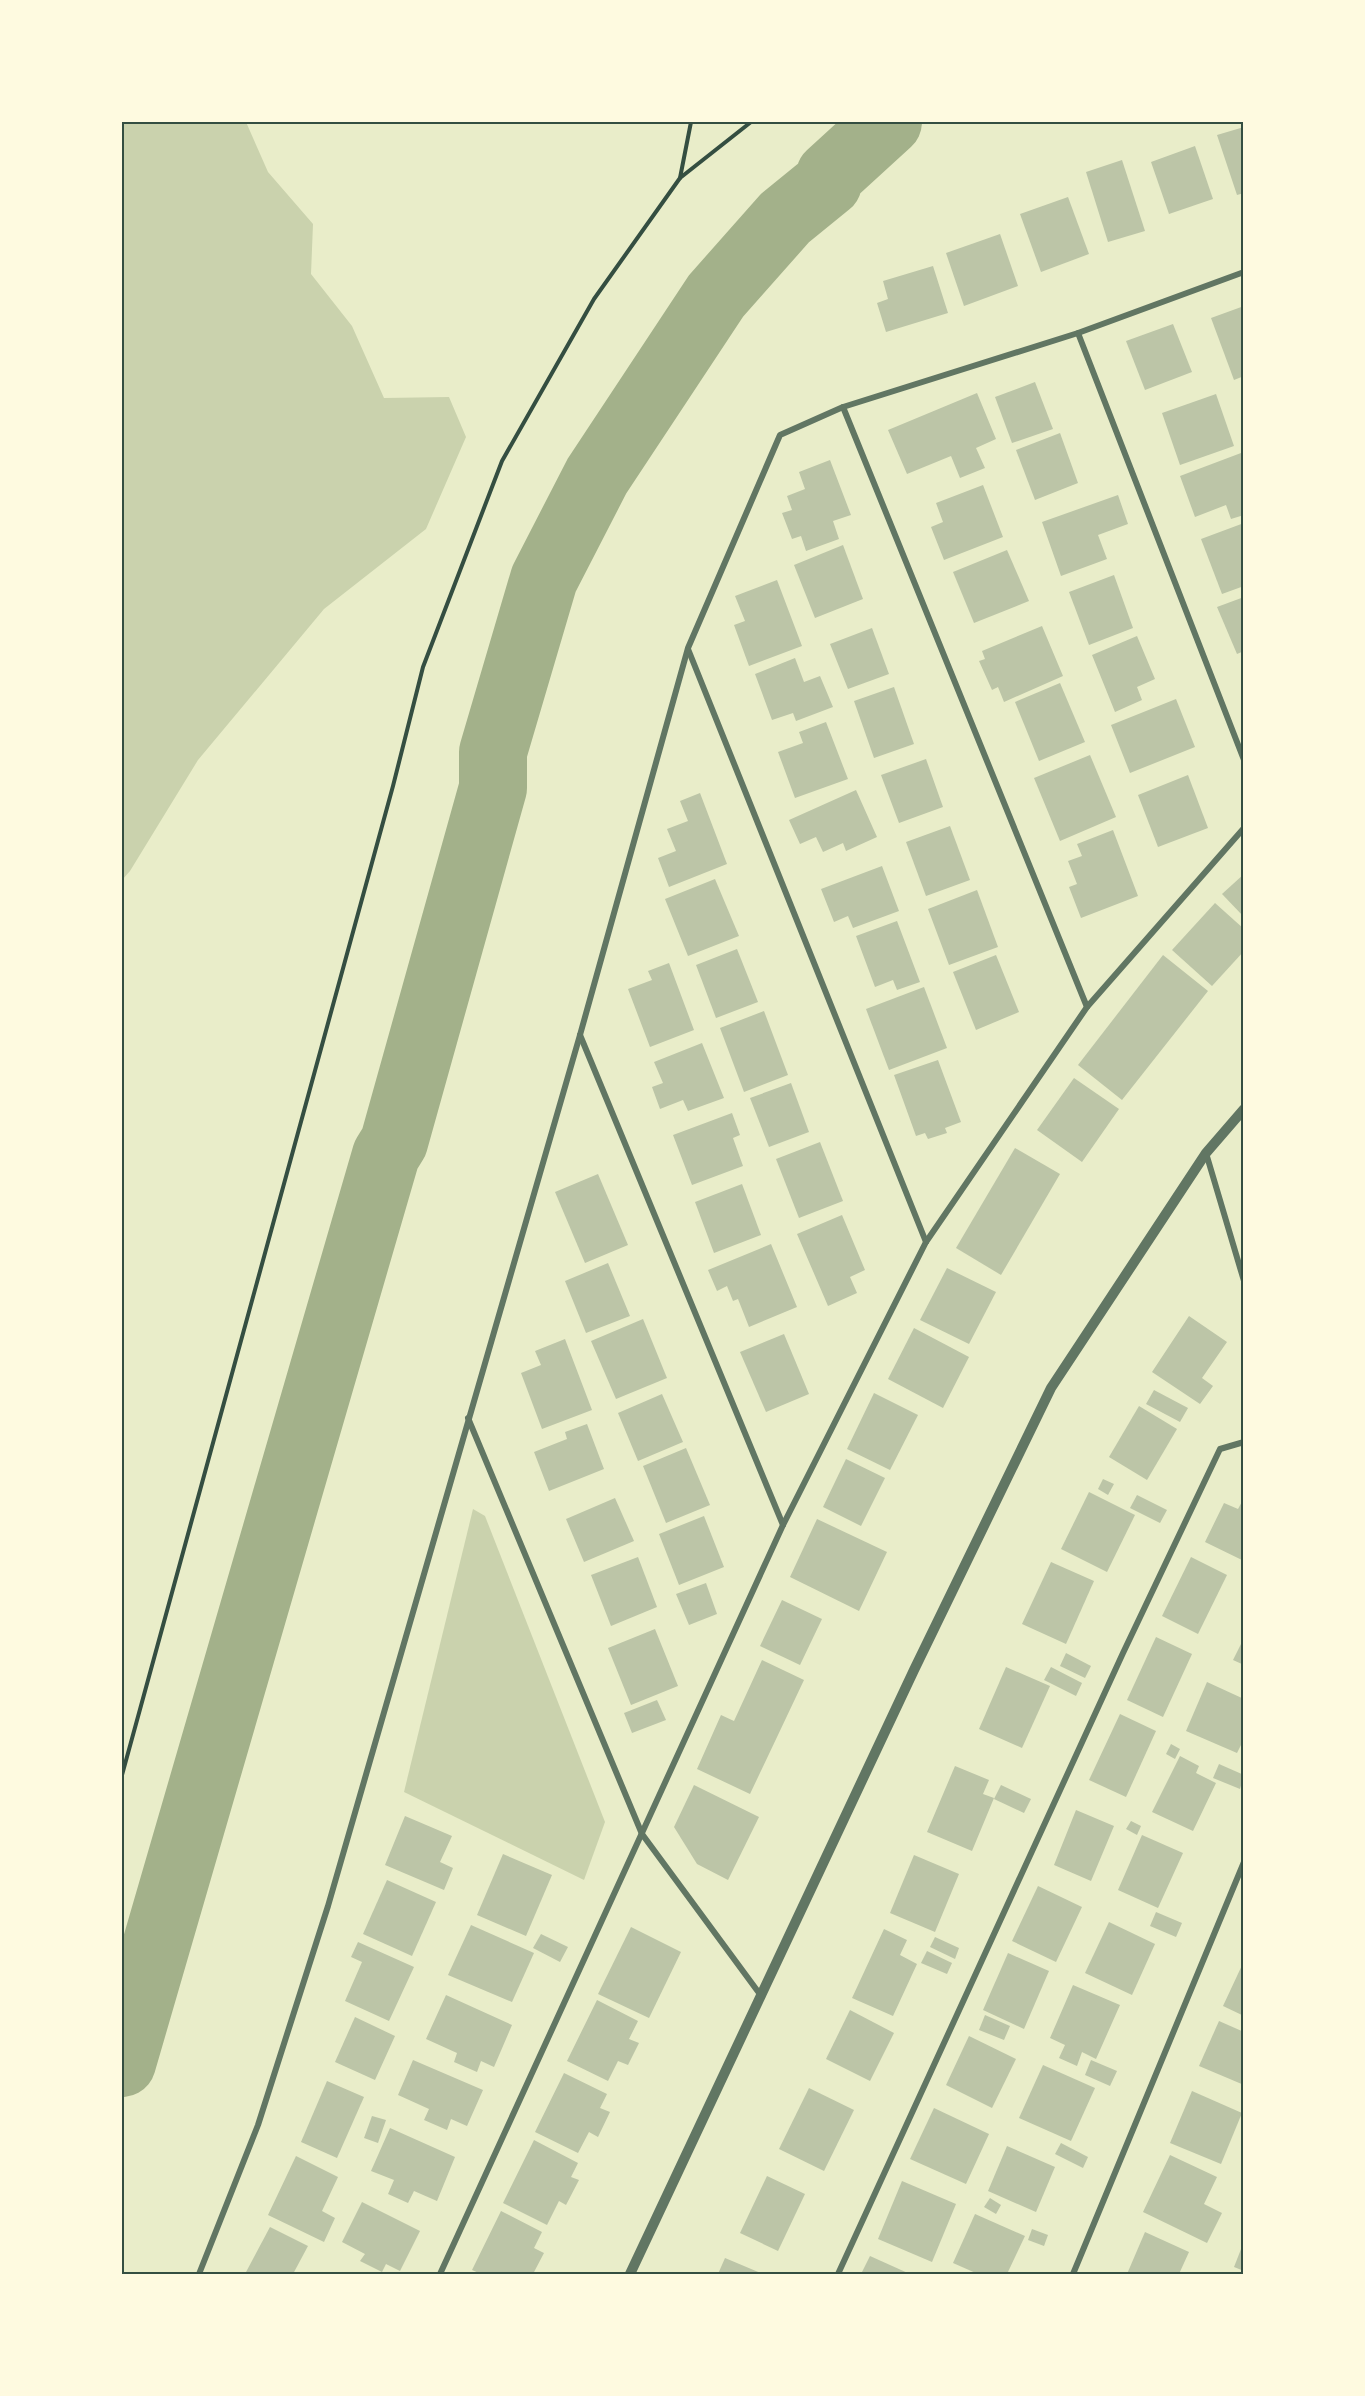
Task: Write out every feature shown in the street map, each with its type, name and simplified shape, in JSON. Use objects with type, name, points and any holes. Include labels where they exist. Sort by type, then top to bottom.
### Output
[{"type":"street","points":[[200,2274],[258,2125],[328,1906],[580,1035],[688,648],[780,435],[843,407],[1078,333],[1244,272]]},
{"type":"street","points":[[1078,333],[1244,760]]},
{"type":"street","points":[[843,407],[1087,1007]]},
{"type":"street","points":[[688,648],[926,1242]]},
{"type":"street","points":[[440,2274],[783,1525],[926,1242],[1087,1007],[1244,828]]},
{"type":"street","points":[[580,1035],[783,1525]]},
{"type":"street","points":[[630,2274],[914,1670],[1051,1388],[1206,1152],[1244,1109]]},
{"type":"street","points":[[1206,1152],[1244,1281]]},
{"type":"street","points":[[468,1418],[642,1833],[762,1997]]},
{"type":"street","points":[[838,2274],[1113,1674],[1220,1449],[1244,1442]]},
{"type":"street","points":[[1073,2274],[1244,1862]]},
{"type":"path","points":[[680,178],[691,122]]},
{"type":"path","points":[[122,1775],[393,786],[423,667],[502,461],[594,299],[680,178],[751,122]]},
{"type":"green space","points":[[122,122],[246,122],[268,172],[313,224],[311,274],[352,326],[384,398],[449,397],[466,437],[426,529],[324,609],[198,760],[130,871],[122,880]]},
{"type":"green space","points":[[473,1509],[485,1516],[605,1822],[584,1880],[404,1792]]},
{"type":"building","points":[[1244,127],[1244,193],[1237,195],[1217,135]]},
{"type":"building","points":[[1195,146],[1213,199],[1169,214],[1151,162]]},
{"type":"building","points":[[1122,160],[1145,231],[1108,242],[1086,172]]},
{"type":"building","points":[[1068,197],[1089,254],[1041,272],[1020,214]]},
{"type":"building","points":[[1000,234],[1018,286],[964,306],[946,253]]},
{"type":"building","points":[[933,266],[948,313],[886,332],[877,303],[888,299],[883,281]]},
{"type":"building","points":[[1244,306],[1244,376],[1234,380],[1211,318]]},
{"type":"building","points":[[1173,324],[1192,372],[1145,390],[1126,341]]},
{"type":"building","points":[[1035,382],[1053,429],[1012,443],[995,397]]},
{"type":"building","points":[[977,393],[996,439],[976,448],[985,468],[960,478],[951,456],[907,474],[888,430]]},
{"type":"building","points":[[1216,394],[1234,446],[1180,465],[1162,413]]},
{"type":"building","points":[[1060,433],[1078,483],[1035,500],[1016,450]]},
{"type":"building","points":[[1241,453],[1244,460],[1244,515],[1231,519],[1226,505],[1195,517],[1180,476]]},
{"type":"building","points":[[830,460],[851,515],[833,521],[839,539],[806,551],[801,536],[792,539],[782,513],[792,510],[787,496],[805,489],[799,472]]},
{"type":"building","points":[[983,485],[1003,537],[944,560],[931,527],[943,522],[936,503]]},
{"type":"building","points":[[1118,495],[1128,524],[1098,535],[1107,559],[1061,576],[1042,522]]},
{"type":"building","points":[[1244,523],[1244,586],[1222,594],[1201,539]]},
{"type":"building","points":[[843,545],[863,599],[815,618],[794,565]]},
{"type":"building","points":[[1007,550],[1029,601],[974,623],[953,572]]},
{"type":"building","points":[[1114,575],[1133,628],[1089,645],[1069,592]]},
{"type":"building","points":[[777,580],[802,646],[749,666],[734,625],[745,621],[735,596]]},
{"type":"building","points":[[1244,597],[1244,651],[1237,654],[1217,607]]},
{"type":"building","points":[[1042,626],[1063,676],[1004,702],[998,687],[992,690],[979,661],[985,659],[982,651]]},
{"type":"building","points":[[872,628],[889,674],[848,689],[830,644]]},
{"type":"building","points":[[1137,636],[1155,679],[1137,687],[1142,700],[1115,712],[1092,655]]},
{"type":"building","points":[[795,658],[804,682],[820,676],[833,707],[796,721],[793,713],[772,720],[755,674]]},
{"type":"building","points":[[1060,683],[1085,742],[1039,761],[1015,702]]},
{"type":"building","points":[[894,687],[914,744],[874,758],[854,701]]},
{"type":"building","points":[[1176,699],[1195,747],[1130,773],[1111,725]]},
{"type":"building","points":[[826,722],[848,779],[795,798],[778,752],[803,743],[799,732]]},
{"type":"building","points":[[1090,755],[1116,817],[1060,841],[1034,778]]},
{"type":"building","points":[[926,759],[943,807],[899,823],[881,775]]},
{"type":"building","points":[[1188,775],[1208,828],[1158,847],[1138,795]]},
{"type":"building","points":[[856,790],[877,837],[846,851],[843,843],[823,852],[816,837],[800,844],[789,820]]},
{"type":"building","points":[[700,793],[727,864],[669,887],[658,858],[676,851],[667,829],[688,821],[680,801]]},
{"type":"building","points":[[950,826],[970,880],[926,896],[906,842]]},
{"type":"building","points":[[1113,830],[1138,896],[1081,918],[1069,887],[1077,884],[1068,861],[1082,856],[1077,844]]},
{"type":"building","points":[[882,866],[899,911],[853,928],[848,916],[834,922],[821,889]]},
{"type":"building","points":[[1244,874],[1244,917],[1222,894]]},
{"type":"building","points":[[715,879],[739,936],[688,956],[665,899]]},
{"type":"building","points":[[977,890],[998,947],[949,965],[928,909]]},
{"type":"building","points":[[1215,903],[1244,929],[1244,951],[1212,986],[1172,950]]},
{"type":"building","points":[[897,921],[920,982],[897,990],[893,980],[875,987],[856,936]]},
{"type":"building","points":[[737,949],[758,1002],[716,1018],[696,965]]},
{"type":"building","points":[[996,955],[1019,1012],[976,1030],[953,972]]},
{"type":"building","points":[[1163,955],[1208,991],[1122,1100],[1078,1065]]},
{"type":"building","points":[[669,963],[694,1030],[650,1047],[628,989],[652,980],[648,971]]},
{"type":"building","points":[[924,987],[947,1048],[889,1070],[866,1009]]},
{"type":"building","points":[[764,1011],[788,1075],[744,1092],[720,1028]]},
{"type":"building","points":[[702,1043],[724,1098],[688,1111],[683,1100],[660,1109],[652,1087],[663,1083],[654,1062]]},
{"type":"building","points":[[938,1060],[961,1122],[945,1128],[947,1133],[928,1139],[925,1133],[916,1136],[894,1075]]},
{"type":"building","points":[[1074,1078],[1119,1109],[1082,1162],[1037,1130]]},
{"type":"building","points":[[791,1083],[809,1132],[769,1147],[750,1098]]},
{"type":"building","points":[[732,1113],[740,1135],[733,1138],[743,1166],[692,1185],[673,1135]]},
{"type":"building","points":[[820,1142],[843,1201],[799,1218],[776,1159]]},
{"type":"building","points":[[1015,1148],[1060,1174],[1001,1275],[956,1248]]},
{"type":"building","points":[[598,1174],[628,1245],[585,1263],[555,1192]]},
{"type":"building","points":[[742,1184],[761,1235],[714,1253],[695,1202]]},
{"type":"building","points":[[842,1215],[865,1270],[850,1277],[857,1293],[828,1306],[797,1234]]},
{"type":"building","points":[[771,1244],[797,1307],[749,1327],[738,1299],[733,1301],[727,1286],[717,1291],[708,1270]]},
{"type":"building","points":[[608,1263],[630,1316],[586,1333],[565,1281]]},
{"type":"building","points":[[947,1268],[996,1292],[969,1344],[920,1320]]},
{"type":"building","points":[[1189,1316],[1227,1342],[1202,1378],[1213,1386],[1200,1404],[1152,1372]]},
{"type":"building","points":[[643,1319],[667,1378],[616,1399],[591,1341]]},
{"type":"building","points":[[914,1328],[969,1357],[943,1408],[888,1379]]},
{"type":"building","points":[[784,1334],[809,1394],[766,1412],[740,1352]]},
{"type":"building","points":[[565,1339],[592,1410],[542,1429],[521,1373],[541,1365],[535,1351]]},
{"type":"building","points":[[1154,1390],[1188,1408],[1180,1422],[1146,1404]]},
{"type":"building","points":[[874,1393],[918,1415],[890,1470],[847,1449]]},
{"type":"building","points":[[662,1394],[683,1442],[638,1461],[618,1413]]},
{"type":"building","points":[[1139,1406],[1177,1429],[1147,1480],[1109,1457]]},
{"type":"building","points":[[587,1424],[604,1469],[549,1491],[534,1452],[567,1439],[565,1432]]},
{"type":"building","points":[[686,1448],[710,1505],[666,1523],[643,1466]]},
{"type":"building","points":[[846,1459],[885,1478],[861,1526],[823,1507]]},
{"type":"building","points":[[1103,1479],[1114,1484],[1108,1495],[1098,1489]]},
{"type":"building","points":[[1089,1492],[1135,1515],[1107,1572],[1061,1549]]},
{"type":"building","points":[[1137,1495],[1167,1510],[1160,1523],[1130,1508]]},
{"type":"building","points":[[615,1498],[634,1541],[584,1562],[566,1519]]},
{"type":"building","points":[[1244,1498],[1244,1561],[1205,1542],[1224,1503],[1238,1509]]},
{"type":"building","points":[[704,1516],[724,1567],[679,1585],[659,1534]]},
{"type":"building","points":[[817,1519],[887,1552],[859,1611],[790,1577]]},
{"type":"building","points":[[638,1557],[657,1607],[611,1626],[591,1575]]},
{"type":"building","points":[[1191,1557],[1227,1575],[1198,1634],[1162,1616]]},
{"type":"building","points":[[1051,1562],[1094,1581],[1066,1644],[1022,1624]]},
{"type":"building","points":[[706,1583],[717,1614],[689,1625],[676,1594]]},
{"type":"building","points":[[782,1600],[822,1619],[800,1665],[760,1646]]},
{"type":"building","points":[[655,1629],[678,1686],[631,1705],[608,1648]]},
{"type":"building","points":[[1156,1637],[1192,1654],[1163,1717],[1127,1700]]},
{"type":"building","points":[[1244,1638],[1244,1665],[1233,1660]]},
{"type":"building","points":[[1066,1653],[1091,1666],[1085,1678],[1060,1666]]},
{"type":"building","points":[[762,1660],[804,1680],[750,1794],[697,1769],[721,1715],[734,1721]]},
{"type":"building","points":[[1006,1667],[1050,1686],[1022,1748],[979,1729]]},
{"type":"building","points":[[1051,1667],[1082,1683],[1076,1696],[1044,1680]]},
{"type":"building","points":[[1207,1682],[1244,1699],[1244,1739],[1237,1753],[1186,1731]]},
{"type":"building","points":[[657,1700],[666,1720],[632,1733],[624,1713]]},
{"type":"building","points":[[1120,1714],[1156,1731],[1126,1797],[1089,1780]]},
{"type":"building","points":[[1171,1744],[1180,1749],[1175,1759],[1166,1754]]},
{"type":"building","points":[[1180,1756],[1199,1766],[1196,1773],[1216,1783],[1193,1831],[1152,1812]]},
{"type":"building","points":[[1219,1764],[1244,1775],[1240,1789],[1213,1778]]},
{"type":"building","points":[[955,1766],[989,1780],[983,1794],[994,1798],[972,1851],[927,1832]]},
{"type":"building","points":[[694,1785],[759,1817],[728,1880],[697,1864],[674,1827]]},
{"type":"building","points":[[1001,1785],[1031,1799],[1024,1813],[994,1799]]},
{"type":"building","points":[[1076,1810],[1114,1826],[1091,1881],[1054,1865]]},
{"type":"building","points":[[405,1816],[452,1836],[440,1862],[453,1868],[444,1890],[385,1865]]},
{"type":"building","points":[[1131,1821],[1141,1826],[1137,1835],[1126,1829]]},
{"type":"building","points":[[1142,1835],[1183,1853],[1158,1908],[1118,1890]]},
{"type":"building","points":[[503,1854],[552,1875],[526,1936],[477,1915]]},
{"type":"building","points":[[914,1855],[959,1874],[935,1932],[890,1913]]},
{"type":"building","points":[[387,1880],[436,1902],[412,1956],[363,1934]]},
{"type":"building","points":[[1038,1886],[1082,1907],[1056,1962],[1012,1941]]},
{"type":"building","points":[[1156,1912],[1182,1923],[1176,1937],[1150,1926]]},
{"type":"building","points":[[1109,1922],[1155,1944],[1132,1995],[1085,1973]]},
{"type":"building","points":[[471,1925],[534,1953],[512,2002],[448,1975]]},
{"type":"building","points":[[631,1927],[681,1952],[649,2018],[598,1994]]},
{"type":"building","points":[[884,1929],[907,1940],[900,1955],[917,1964],[893,2016],[852,1998]]},
{"type":"building","points":[[541,1934],[568,1947],[560,1962],[533,1948]]},
{"type":"building","points":[[935,1937],[959,1948],[955,1959],[930,1947]]},
{"type":"building","points":[[358,1942],[414,1967],[389,2021],[345,2001],[362,1962],[351,1957]]},
{"type":"building","points":[[927,1951],[952,1963],[947,1974],[921,1963]]},
{"type":"building","points":[[1008,1953],[1049,1971],[1024,2029],[983,2010]]},
{"type":"building","points":[[1244,1961],[1244,2016],[1223,2006]]},
{"type":"building","points":[[1073,1985],[1120,2005],[1096,2059],[1082,2052],[1077,2066],[1059,2058],[1065,2045],[1050,2038]]},
{"type":"building","points":[[446,1995],[512,2025],[494,2067],[481,2061],[477,2072],[454,2062],[457,2053],[426,2039]]},
{"type":"building","points":[[597,2000],[638,2021],[629,2039],[639,2043],[628,2065],[618,2061],[608,2081],[567,2061]]},
{"type":"building","points":[[850,2010],[894,2033],[870,2081],[826,2059]]},
{"type":"building","points":[[985,2015],[1010,2026],[1004,2040],[979,2030]]},
{"type":"building","points":[[355,2017],[395,2036],[375,2080],[335,2062]]},
{"type":"building","points":[[1219,2021],[1244,2032],[1244,2085],[1199,2066]]},
{"type":"building","points":[[969,2036],[1016,2059],[992,2108],[946,2085]]},
{"type":"building","points":[[413,2060],[483,2090],[467,2126],[451,2119],[447,2130],[424,2120],[429,2109],[398,2095]]},
{"type":"building","points":[[1091,2060],[1117,2071],[1110,2086],[1085,2075]]},
{"type":"building","points":[[1043,2065],[1095,2088],[1071,2141],[1019,2118]]},
{"type":"building","points":[[564,2073],[607,2094],[600,2108],[610,2112],[598,2137],[589,2132],[578,2153],[535,2132]]},
{"type":"building","points":[[327,2081],[364,2097],[337,2158],[301,2142]]},
{"type":"building","points":[[809,2088],[854,2110],[824,2171],[779,2149]]},
{"type":"building","points":[[1192,2091],[1242,2113],[1221,2164],[1170,2143]]},
{"type":"building","points":[[934,2108],[989,2134],[966,2184],[910,2159]]},
{"type":"building","points":[[372,2116],[386,2120],[378,2143],[364,2138]]},
{"type":"building","points":[[390,2128],[455,2157],[437,2201],[414,2191],[408,2203],[388,2194],[394,2180],[371,2171]]},
{"type":"building","points":[[534,2140],[578,2163],[571,2177],[579,2180],[566,2205],[559,2201],[547,2225],[503,2203]]},
{"type":"building","points":[[1061,2143],[1088,2157],[1083,2168],[1055,2154]]},
{"type":"building","points":[[1007,2146],[1055,2167],[1036,2212],[988,2191]]},
{"type":"building","points":[[1170,2155],[1217,2177],[1204,2204],[1222,2213],[1207,2243],[1143,2212]]},
{"type":"building","points":[[296,2156],[338,2177],[322,2211],[335,2218],[324,2242],[268,2215]]},
{"type":"building","points":[[767,2176],[805,2194],[778,2251],[740,2233]]},
{"type":"building","points":[[902,2181],[956,2204],[932,2262],[878,2239]]},
{"type":"building","points":[[990,2198],[1001,2205],[996,2214],[984,2207]]},
{"type":"building","points":[[362,2202],[420,2231],[400,2271],[386,2264],[382,2272],[360,2261],[365,2254],[342,2242]]},
{"type":"building","points":[[501,2211],[542,2232],[534,2248],[544,2253],[533,2274],[481,2274],[472,2270]]},
{"type":"building","points":[[975,2214],[1025,2236],[1007,2274],[978,2274],[953,2263]]},
{"type":"building","points":[[270,2227],[308,2246],[293,2274],[245,2274]]},
{"type":"building","points":[[1032,2229],[1048,2235],[1044,2246],[1028,2240]]},
{"type":"building","points":[[1145,2232],[1189,2252],[1179,2274],[1127,2274]]},
{"type":"building","points":[[1244,2244],[1244,2271],[1234,2267]]},
{"type":"building","points":[[870,2256],[910,2274],[861,2274]]},
{"type":"building","points":[[725,2258],[763,2274],[718,2274]]},
{"type":"waterway","points":[[122,2063],[386,1155],[394,1142],[493,788],[493,752],[544,579],[597,476],[716,296],[785,218],[828,183],[830,175],[888,122]]}]
